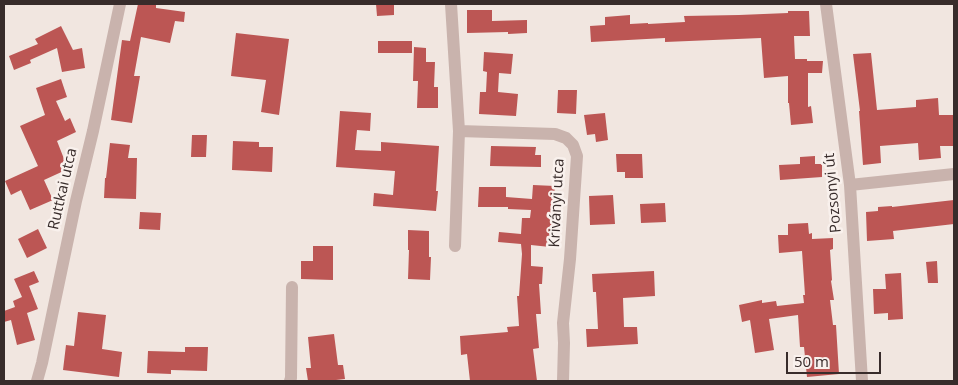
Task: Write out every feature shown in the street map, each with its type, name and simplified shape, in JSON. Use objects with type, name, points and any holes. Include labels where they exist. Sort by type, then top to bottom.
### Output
[{"type":"street","name":"Ruttkai utca","points":[[37,381],[120,4]]},
{"type":"street","points":[[451,4],[459,131],[455,246]]},
{"type":"street","name":"Pozsonyi út","points":[[826,4],[850,185],[862,381]]},
{"type":"street","name":"Kriványi utca","points":[[459,131],[555,134],[566,138],[573,145],[576,156],[570,259],[563,323],[563,381]]},
{"type":"street","points":[[850,185],[954,174]]},
{"type":"street","points":[[290,381],[292,288]]},
{"type":"building","points":[[138,4],[156,4],[156,8],[185,12],[184,22],[175,21],[170,43],[141,37],[134,76],[140,76],[132,123],[111,120],[122,40],[130,41]]},
{"type":"building","points":[[376,4],[394,4],[394,15],[377,16]]},
{"type":"building","points":[[467,10],[492,10],[492,21],[527,20],[527,33],[467,33]]},
{"type":"building","points":[[788,11],[809,11],[810,36],[794,36],[795,59],[823,61],[822,73],[808,73],[808,107],[811,106],[813,123],[791,125],[788,103],[788,76],[764,78],[761,38],[665,42],[665,38],[591,42],[590,26],[605,25],[605,17],[630,15],[630,24],[648,24],[685,22],[684,16],[788,13]]},
{"type":"building","points":[[61,26],[73,50],[82,48],[85,68],[62,72],[57,48],[30,60],[31,63],[14,70],[9,56],[38,44],[35,39]]},
{"type":"building","points":[[236,33],[289,39],[279,115],[261,112],[266,80],[231,76]]},
{"type":"building","points":[[378,41],[412,41],[412,53],[378,53]]},
{"type":"building","points":[[414,47],[426,48],[426,62],[435,62],[434,87],[438,87],[438,108],[417,108],[418,81],[413,81]]},
{"type":"building","points":[[484,52],[513,54],[511,74],[499,73],[498,92],[518,94],[516,116],[479,114],[480,92],[486,92],[487,72],[483,71]]},
{"type":"building","points":[[871,53],[877,110],[916,107],[916,100],[938,98],[939,115],[954,115],[954,146],[940,146],[941,158],[919,160],[918,143],[880,146],[881,163],[863,165],[860,111],[853,54]]},
{"type":"building","points":[[61,79],[67,97],[56,101],[65,121],[70,118],[76,132],[57,141],[68,169],[44,180],[53,200],[30,210],[21,190],[11,195],[5,181],[38,166],[20,126],[45,115],[36,88]]},
{"type":"building","points":[[558,90],[577,90],[576,114],[557,113]]},
{"type":"building","points":[[340,111],[371,113],[370,131],[357,130],[355,150],[381,151],[381,142],[439,146],[436,211],[373,206],[374,193],[393,195],[395,171],[336,167]]},
{"type":"building","points":[[605,113],[608,140],[596,142],[595,134],[587,135],[584,115]]},
{"type":"building","points":[[192,135],[207,135],[206,157],[191,157]]},
{"type":"building","points":[[233,141],[259,142],[259,147],[273,147],[272,172],[232,170]]},
{"type":"building","points":[[110,143],[130,145],[128,158],[137,158],[136,199],[104,198]]},
{"type":"building","points":[[491,146],[536,147],[535,155],[541,155],[541,167],[490,166]]},
{"type":"building","points":[[616,154],[642,154],[643,178],[625,178],[625,172],[617,172]]},
{"type":"building","points":[[815,156],[815,164],[822,164],[822,177],[780,180],[779,165],[800,164],[800,157]]},
{"type":"building","points":[[533,185],[555,186],[550,247],[531,245],[531,266],[543,267],[542,284],[539,284],[541,314],[536,314],[539,348],[533,349],[537,381],[470,381],[467,354],[461,355],[460,336],[508,332],[507,327],[519,326],[517,296],[519,296],[521,244],[498,242],[499,232],[521,234],[522,218],[530,218],[531,210],[508,209],[508,207],[478,207],[479,187],[506,187],[506,197],[532,199]]},
{"type":"building","points":[[613,195],[615,224],[590,225],[589,196]]},
{"type":"building","points":[[954,200],[954,224],[893,231],[894,239],[867,241],[866,212],[878,211],[878,207]]},
{"type":"building","points":[[665,203],[666,222],[641,223],[640,204]]},
{"type":"building","points":[[140,212],[161,213],[160,230],[139,229]]},
{"type":"building","points":[[808,223],[809,234],[812,233],[812,239],[833,238],[833,249],[830,250],[834,300],[830,300],[833,325],[836,325],[839,374],[807,377],[804,347],[800,347],[798,315],[769,319],[774,350],[755,353],[750,320],[742,322],[739,305],[762,300],[762,303],[776,301],[777,306],[804,303],[802,251],[779,253],[778,235],[788,235],[788,224]]},
{"type":"building","points":[[38,229],[47,248],[27,258],[18,239]]},
{"type":"building","points":[[408,230],[429,231],[430,280],[408,279]]},
{"type":"building","points":[[313,246],[333,246],[333,280],[301,279],[301,261],[313,261]]},
{"type":"building","points":[[937,261],[938,283],[928,283],[926,262]]},
{"type":"building","points":[[34,271],[39,282],[29,286],[38,309],[27,313],[35,340],[17,345],[11,320],[4,322],[4,311],[15,307],[13,301],[22,297],[14,279]]},
{"type":"building","points":[[654,271],[655,296],[623,298],[624,327],[637,327],[638,344],[587,347],[586,329],[598,329],[596,292],[593,292],[592,274]]},
{"type":"building","points":[[901,273],[903,319],[888,320],[888,313],[874,314],[873,289],[886,289],[885,274]]},
{"type":"building","points":[[78,312],[106,315],[102,349],[122,352],[119,377],[63,370],[66,345],[74,346]]},
{"type":"building","points":[[334,334],[338,365],[343,365],[345,379],[308,381],[306,368],[311,368],[308,337]]},
{"type":"building","points":[[185,347],[208,347],[207,371],[171,370],[171,374],[147,373],[148,351],[185,352]]}]
